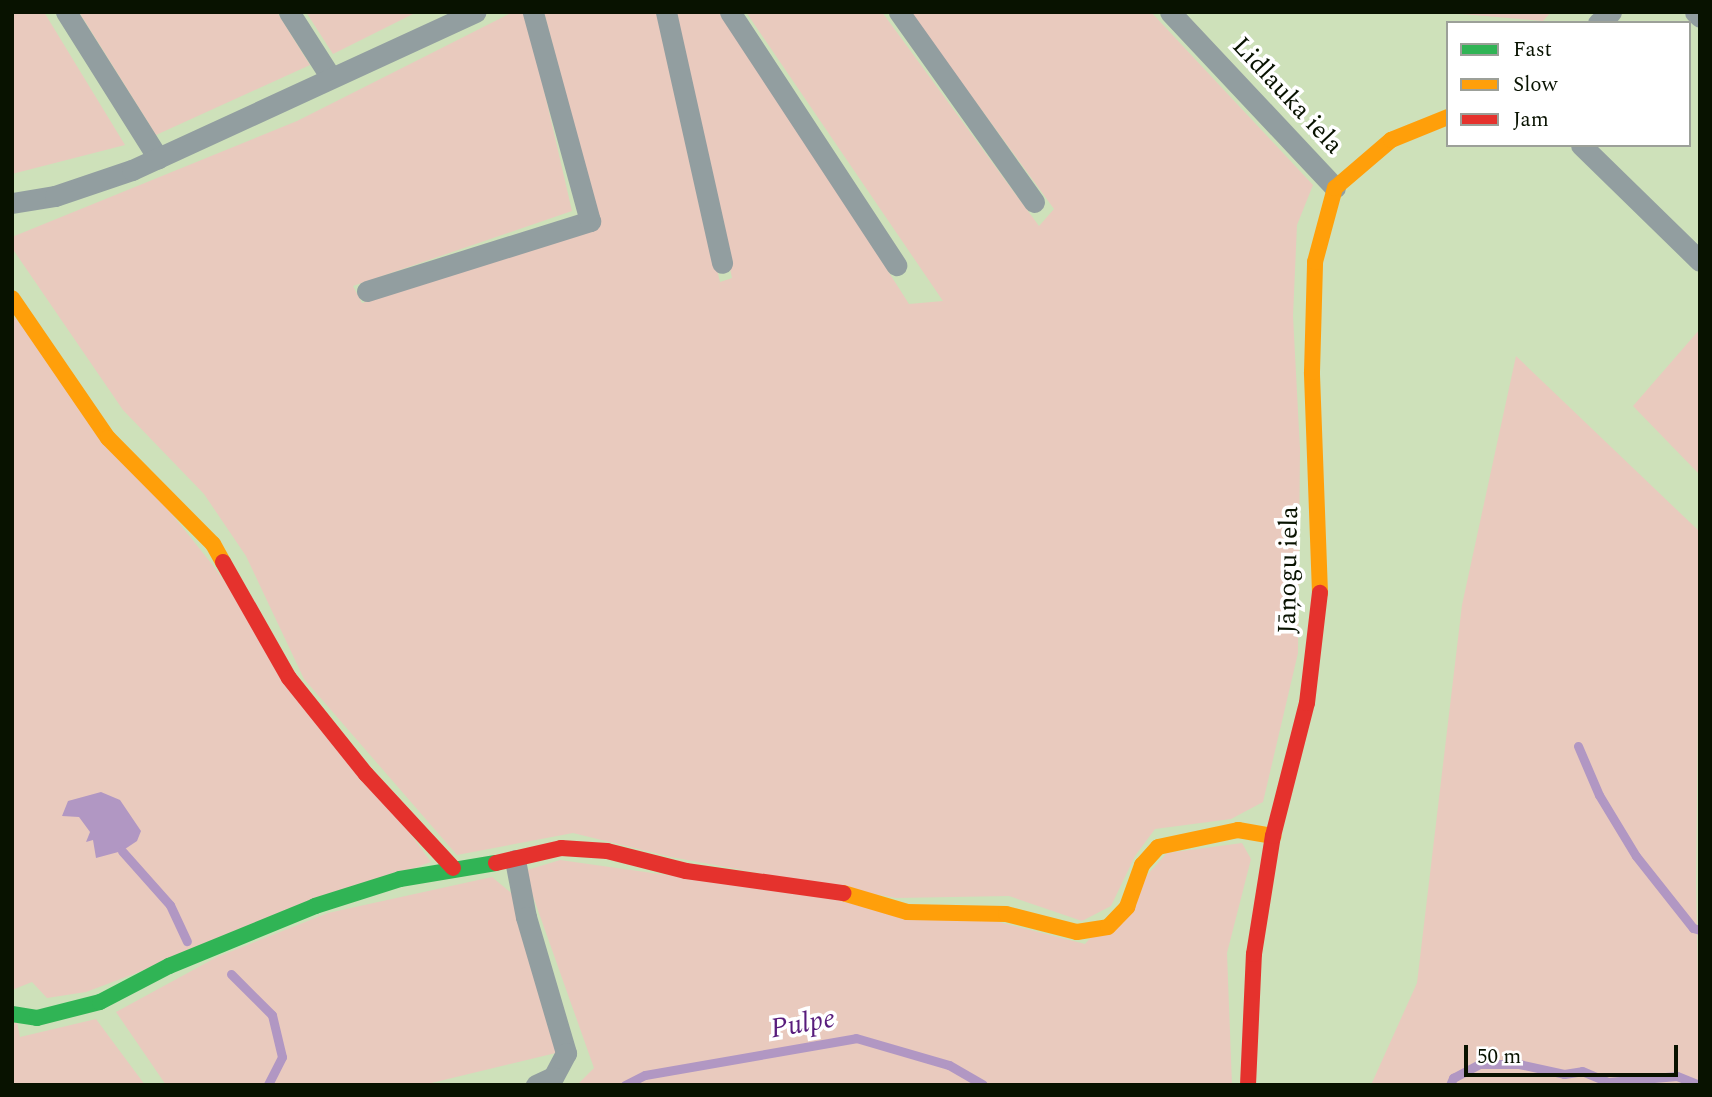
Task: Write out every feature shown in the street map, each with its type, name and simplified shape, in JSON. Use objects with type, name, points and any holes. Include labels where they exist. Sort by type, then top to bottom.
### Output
[{"type":"street","points":[[66,12],[158,158]]},
{"type":"street","points":[[289,12],[330,76]]},
{"type":"street","points":[[12,203],[55,196],[158,158],[330,76],[475,12]]},
{"type":"street","points":[[367,291],[590,220],[533,12]]},
{"type":"street","points":[[666,12],[722,263]]},
{"type":"street","points":[[730,12],[897,265]]},
{"type":"street","points":[[898,12],[1034,202]]},
{"type":"street","name":"Lidlauka iela","points":[[1170,12],[1335,188]]},
{"type":"street","points":[[1695,12],[1700,17]]},
{"type":"street","points":[[1335,188],[1391,140],[1446,118]]},
{"type":"street","points":[[1583,147],[1700,261]]},
{"type":"street","name":"Jāņogu iela","points":[[1248,1085],[1254,954],[1273,835],[1307,703],[1317,630],[1322,566],[1312,372],[1315,262],[1335,188]]},
{"type":"street","points":[[12,298],[108,438],[213,544],[289,678],[366,774],[453,868]]},
{"type":"street","points":[[12,1014],[37,1018],[100,1002],[169,966],[315,906],[400,879],[453,868],[515,860],[561,848],[607,851],[686,871],[824,888],[907,912],[1006,914],[1077,932],[1108,927],[1118,917],[1127,907],[1142,865],[1158,847],[1238,830],[1273,835]]},
{"type":"street","points":[[515,860],[526,917],[566,1053],[553,1077],[536,1085]]},
{"type":"shaded area","points":[[12,12],[44,12],[125,145],[12,174]]},
{"type":"shaded area","points":[[79,12],[277,12],[310,65],[156,135]]},
{"type":"shaded area","points":[[306,12],[417,12],[333,54]]},
{"type":"shaded area","points":[[513,12],[526,12],[572,211],[353,286],[362,303],[600,227],[544,12],[657,12],[720,282],[732,278],[674,12],[723,12],[909,304],[943,301],[746,12],[882,12],[1039,226],[1054,209],[910,12],[1151,12],[1313,185],[1297,225],[1293,316],[1300,449],[1298,653],[1263,802],[1231,819],[1155,829],[1135,856],[1111,906],[1082,921],[1009,896],[896,898],[671,857],[573,833],[457,855],[304,679],[246,556],[204,494],[123,410],[12,248],[12,237],[297,121]]},
{"type":"shaded area","points":[[1438,12],[1551,12],[1543,21]]},
{"type":"shaded area","points":[[12,314],[211,563],[431,862],[86,992],[47,998],[32,982],[12,990]]},
{"type":"shaded area","points":[[1700,329],[1700,475],[1633,406]]},
{"type":"shaded area","points":[[1516,356],[1700,532],[1696,881],[1700,1085],[1371,1085],[1417,983],[1462,605]]},
{"type":"shaded area","points":[[101,792],[120,800],[141,831],[137,841],[122,851],[96,858],[93,840],[86,842],[90,832],[79,817],[62,816],[68,801]]},
{"type":"shaded area","points":[[1242,843],[1251,859],[1227,953],[1232,1085],[577,1085],[594,1068],[524,871],[560,860],[999,922],[1085,944],[1167,853]]},
{"type":"shaded area","points":[[492,877],[516,897],[560,1052],[423,1085],[166,1085],[116,1012],[217,957],[328,913]]},
{"type":"shaded area","points":[[96,1019],[145,1085],[12,1085],[12,1023],[17,1022],[20,1037]]},
{"type":"waterway","points":[[1578,746],[1599,795],[1636,856],[1693,928],[1700,930]]},
{"type":"waterway","points":[[122,851],[170,905],[187,941]]},
{"type":"waterway","points":[[231,974],[272,1015],[282,1057],[268,1085]]},
{"type":"waterway","name":"Pulpe","points":[[625,1085],[645,1075],[856,1038],[949,1065],[983,1085]]},
{"type":"waterway","points":[[1450,1085],[1453,1078],[1479,1064],[1519,1064],[1564,1074],[1582,1071],[1608,1082],[1677,1076],[1699,1085]]},
{"type":"traffic: fast","points":[[12,1014],[37,1018],[100,1002],[169,966],[315,906],[400,879],[496,863]]},
{"type":"traffic: slow","points":[[1320,593],[1312,372],[1315,262],[1335,188],[1391,140],[1446,118]]},
{"type":"traffic: slow","points":[[12,298],[108,438],[213,544],[223,562]]},
{"type":"traffic: slow","points":[[843,893],[907,912],[1006,914],[1077,932],[1108,927],[1127,907],[1142,865],[1158,847],[1238,830],[1273,836]]},
{"type":"traffic: jam","points":[[223,562],[289,678],[366,774],[453,868]]},
{"type":"traffic: jam","points":[[1248,1085],[1254,954],[1273,836],[1307,703],[1320,593]]},
{"type":"traffic: jam","points":[[496,863],[561,848],[607,851],[686,871],[843,893]]}]
